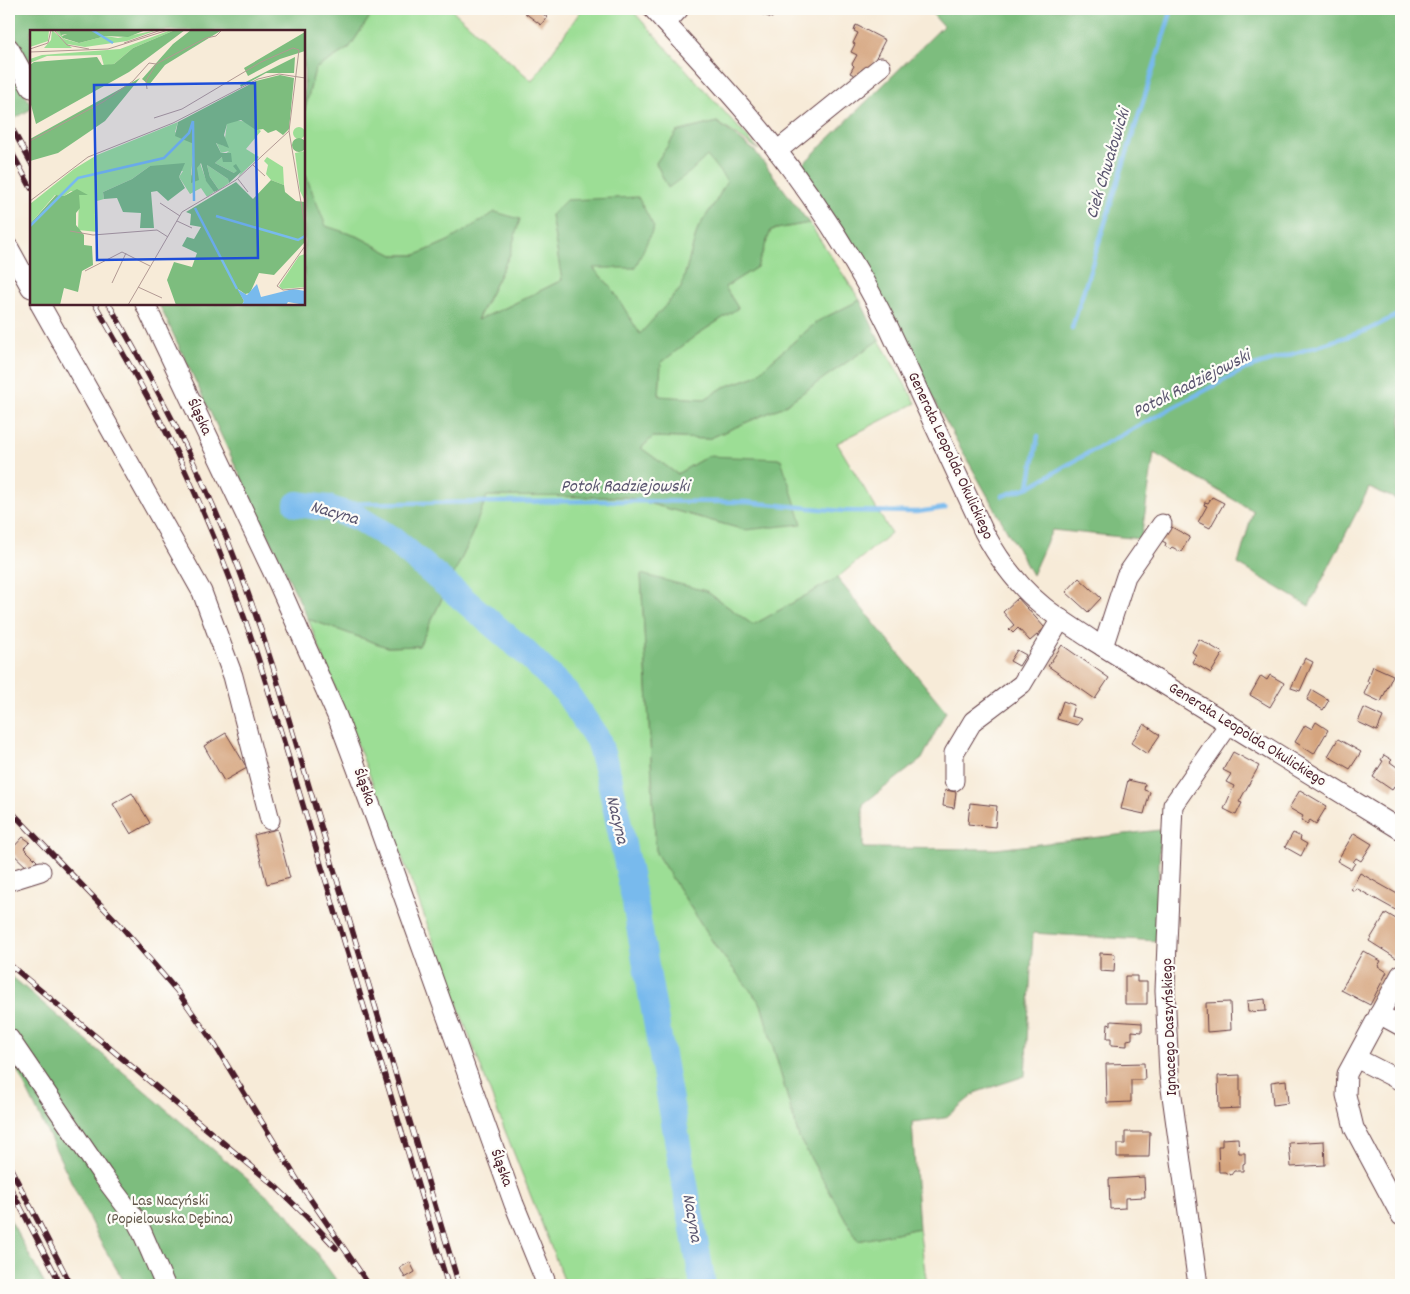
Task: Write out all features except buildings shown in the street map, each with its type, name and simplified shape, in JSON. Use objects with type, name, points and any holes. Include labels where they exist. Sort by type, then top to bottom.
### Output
[{"type":"street","name":"Generała Leopolda Okulickiego","points":[[653,9],[778,151],[831,227],[873,296],[897,344],[975,516],[1002,562],[1022,586],[1041,604],[1103,647],[1401,830]]},
{"type":"street","points":[[666,23],[679,9]]},
{"type":"street","points":[[9,48],[30,86]]},
{"type":"street","points":[[778,151],[881,67]]},
{"type":"street","points":[[9,248],[30,286]]},
{"type":"street","points":[[41,305],[202,592],[233,676],[270,820]]},
{"type":"street","name":"Śląska","points":[[145,305],[278,583],[337,716],[514,1204],[547,1285]]},
{"type":"street","points":[[1103,647],[1126,576],[1162,524]]},
{"type":"street","points":[[954,781],[954,753],[973,721],[1022,684],[1061,619]]},
{"type":"street","name":"Ignacego Daszyńskiego","points":[[1198,1285],[1168,1055],[1165,990],[1173,805],[1229,724]]},
{"type":"street","points":[[9,882],[41,871]]},
{"type":"street","points":[[1401,974],[1347,1074],[1346,1095],[1354,1128],[1401,1216]]},
{"type":"street","points":[[1379,1014],[1401,1026]]},
{"type":"street","points":[[9,1038],[103,1176],[134,1217],[165,1285]]},
{"type":"street","points":[[1356,1058],[1401,1081]]},
{"type":"green space","points":[[9,9],[375,9],[349,48],[315,69],[305,109],[305,30],[30,30],[30,64],[9,24]]},
{"type":"green space","points":[[375,9],[451,9],[532,81],[582,9],[631,9],[759,150],[717,122],[677,132],[656,163],[668,187],[707,149],[727,181],[698,228],[681,288],[640,335],[611,287],[593,268],[551,215],[562,280],[477,321],[510,254],[448,241],[416,255],[393,255],[359,237],[325,226],[305,174],[305,109],[315,69],[349,48]]},
{"type":"green space","points":[[928,9],[1401,9],[1401,501],[1369,488],[1309,606],[1238,564],[1253,511],[1154,453],[1141,539],[1052,530],[1032,575],[931,395],[902,335],[802,165],[943,26]]},
{"type":"green space","points":[[9,65],[30,103],[30,110],[14,119],[9,109]]},
{"type":"green space","points":[[717,122],[755,151],[809,223],[771,230],[757,267],[725,287],[738,308],[695,336],[661,363],[659,396],[705,399],[724,387],[756,376],[818,321],[860,300],[879,340],[782,407],[708,439],[653,437],[641,448],[677,474],[708,456],[781,459],[802,524],[745,530],[626,497],[487,496],[466,549],[419,646],[387,647],[308,619],[159,305],[305,305],[305,174],[326,226],[359,237],[393,255],[416,255],[448,241],[495,212],[520,219],[510,254],[477,320],[562,280],[551,215],[566,200],[638,197],[654,227],[635,268],[593,268],[611,287],[640,334],[681,288],[698,228],[727,181],[707,156],[690,172],[668,188],[656,163],[677,132]]},
{"type":"green space","points":[[809,223],[860,300],[818,321],[756,376],[724,387],[705,399],[659,397],[661,363],[695,336],[738,308],[725,287],[757,267],[771,230]]},
{"type":"green space","points":[[879,340],[916,403],[837,443],[891,533],[837,578],[753,625],[706,591],[641,575],[656,853],[716,947],[761,1004],[799,1138],[858,1241],[919,1228],[927,1285],[566,1285],[498,1113],[407,870],[308,619],[387,647],[419,646],[466,549],[487,496],[626,497],[745,530],[708,456],[677,474],[641,448],[653,437],[708,439],[782,407]]},
{"type":"green space","points":[[641,574],[706,591],[753,625],[837,578],[946,711],[922,759],[863,804],[863,848],[996,849],[1160,830],[1157,941],[1033,933],[1025,1076],[977,1092],[945,1118],[912,1122],[919,1228],[858,1241],[799,1138],[761,1004],[716,947],[656,853]]},
{"type":"green space","name":"Las Nacyński (Popielowska Dębina)","points":[[9,974],[288,1214],[340,1285],[126,1285],[100,1241],[9,1053]]},
{"type":"green space","points":[[9,1217],[45,1285],[9,1285]]},
{"type":"waterway","name":"Ciek Chwałowicki","points":[[1072,328],[1172,9]]},
{"type":"waterway","name":"Potok Radziejowski","points":[[1002,496],[1029,487],[1245,369],[1368,330],[1401,313]]},
{"type":"waterway","name":"Ciek Chwałowicki","points":[[1029,486],[1038,436]]},
{"type":"waterway","name":"Potok Radziejowski","points":[[304,504],[603,501],[745,502],[843,511],[917,512],[945,508]]},
{"type":"waterway","name":"Nacyna","points":[[297,504],[328,508],[358,518],[394,540],[524,651],[566,692],[598,740],[610,781],[634,898],[703,1285]]},
{"type":"railway","points":[[9,123],[30,161]]},
{"type":"railway","points":[[9,147],[30,186]]},
{"type":"railway","points":[[96,305],[150,401],[180,460],[217,544],[238,600],[267,686],[448,1285]]},
{"type":"railway","points":[[110,305],[191,456],[218,516],[253,608],[274,670],[459,1285]]},
{"type":"railway","points":[[9,809],[120,925],[177,991],[213,1042],[298,1181],[369,1285]]},
{"type":"railway","points":[[9,964],[275,1186],[336,1248]]},
{"type":"railway","points":[[9,1165],[71,1285]]},
{"type":"railway","points":[[9,1185],[61,1285]]}]
